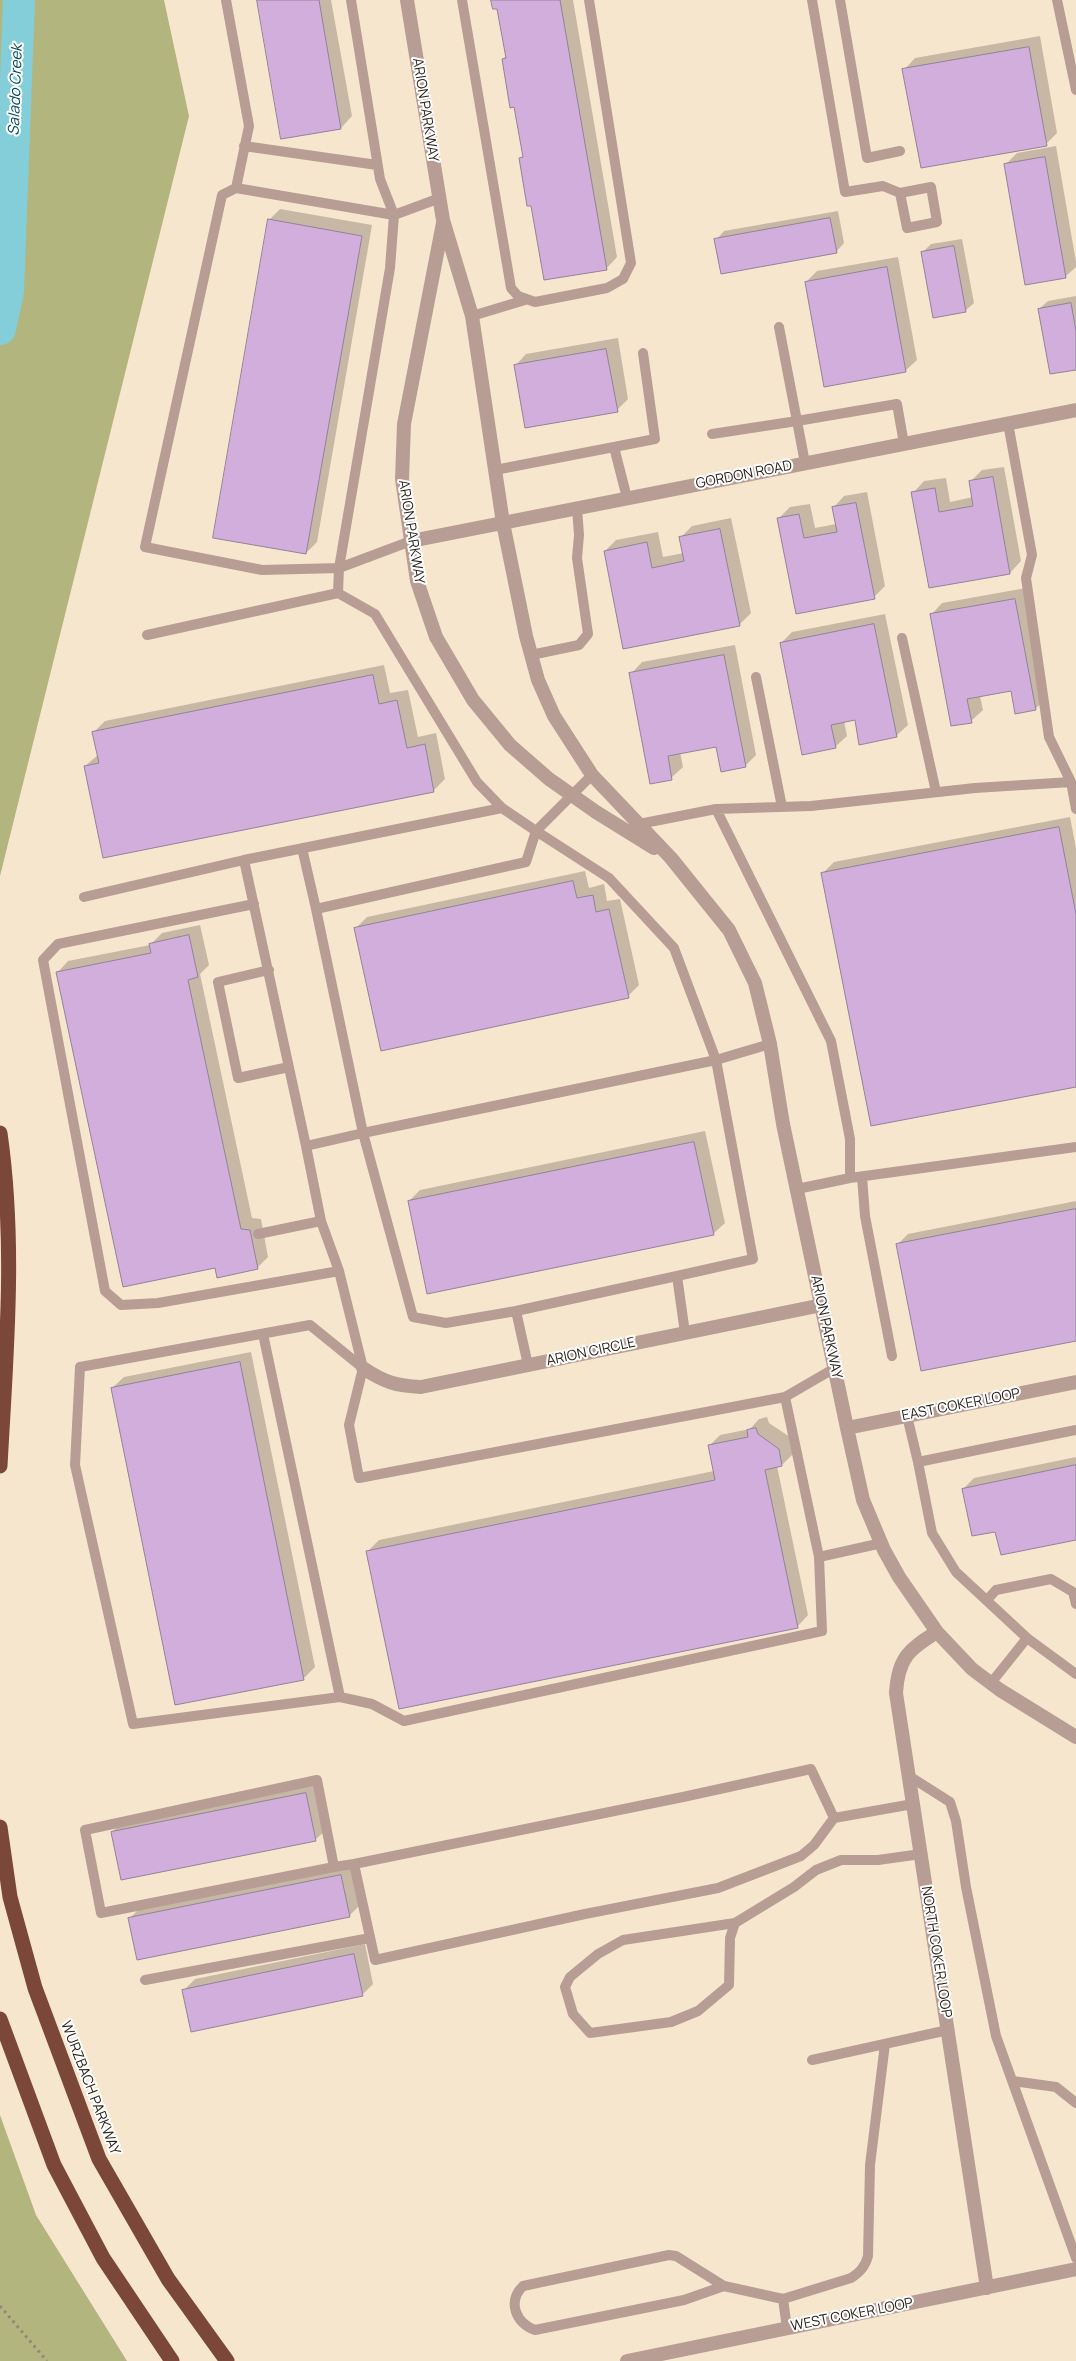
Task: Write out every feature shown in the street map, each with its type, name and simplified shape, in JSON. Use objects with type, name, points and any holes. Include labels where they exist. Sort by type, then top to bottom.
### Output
[{"type":"highway","points":[[0,1133],[6,1173],[10,1283],[0,1466]]},
{"type":"highway","name":"WURZBACH PARKWAY","points":[[0,1827],[10,1897],[35,1988],[99,2159],[168,2279],[227,2361]]},
{"type":"highway","points":[[0,2019],[54,2165],[103,2258],[172,2361]]},
{"type":"street","name":"ARION PARKWAY","points":[[407,0],[443,220],[472,316],[503,523],[538,680],[554,716],[592,775],[671,858],[729,930],[755,983],[770,1044],[783,1124],[847,1428],[864,1500],[882,1543],[900,1577],[937,1632],[972,1669],[991,1684],[1076,1737]]},
{"type":"street","name":"ARION PARKWAY","points":[[443,220],[404,424],[402,479],[417,581],[436,637],[473,700],[510,745],[549,779],[573,796],[671,858]]},
{"type":"street","name":"GORDON ROAD","points":[[411,541],[1076,410]]},
{"type":"street","name":"ARION CIRCLE","points":[[363,1368],[382,1380],[400,1386],[421,1387],[822,1305]]},
{"type":"street","name":"EAST COKER LOOP","points":[[847,1428],[1076,1382]]},
{"type":"street","name":"NORTH COKER LOOP","points":[[937,1632],[911,1648],[897,1678],[896,1693],[987,2288]]},
{"type":"street","name":"WEST COKER LOOP","points":[[627,2361],[1076,2269]]},
{"type":"lane","points":[[226,0],[249,126],[236,188]]},
{"type":"lane","points":[[338,593],[339,568],[390,268],[394,215],[380,179],[377,165],[351,0]]},
{"type":"lane","points":[[462,0],[511,288],[518,296],[535,302],[607,288],[623,279],[631,263],[588,0]]},
{"type":"lane","points":[[812,0],[845,192],[883,186],[900,193],[930,187],[937,222],[908,228],[900,193]]},
{"type":"lane","points":[[840,0],[867,158],[900,152]]},
{"type":"lane","points":[[1057,0],[1076,90]]},
{"type":"lane","points":[[244,146],[377,165]]},
{"type":"lane","points":[[411,541],[339,568],[262,570],[145,546],[222,195],[236,188],[394,215],[440,198]]},
{"type":"lane","points":[[472,316],[525,300]]},
{"type":"lane","points":[[779,327],[805,463]]},
{"type":"lane","points":[[495,470],[656,439],[643,353]]},
{"type":"lane","points":[[712,434],[897,404],[904,444]]},
{"type":"lane","points":[[1008,423],[1032,555],[1026,578],[1049,737],[1071,782],[1076,809]]},
{"type":"lane","points":[[614,447],[628,498]]},
{"type":"lane","points":[[531,655],[579,645],[588,634],[577,558],[579,535],[577,508]]},
{"type":"lane","points":[[147,635],[338,593],[375,614],[477,782],[502,808],[609,878],[674,948],[716,1060],[753,1259],[516,1311],[446,1323],[413,1317],[363,1134],[302,848]]},
{"type":"lane","points":[[902,638],[936,792]]},
{"type":"lane","points":[[756,677],[782,807]]},
{"type":"lane","points":[[316,909],[526,862],[536,831],[592,775]]},
{"type":"lane","points":[[639,824],[716,808],[811,806],[936,792],[1071,782]]},
{"type":"lane","points":[[84,897],[244,860],[502,808]]},
{"type":"lane","points":[[716,808],[831,1040],[850,1139],[850,1178]]},
{"type":"lane","points":[[244,860],[269,970],[321,1222],[339,1271],[363,1368],[349,1425],[359,1478],[785,1397],[835,1368]]},
{"type":"lane","points":[[254,904],[58,944],[43,960],[105,1291],[121,1305],[158,1304],[339,1271]]},
{"type":"lane","points":[[269,970],[218,982],[238,1078],[289,1067]]},
{"type":"lane","points":[[306,1146],[716,1060],[770,1044]]},
{"type":"lane","points":[[797,1189],[850,1178],[1076,1147]]},
{"type":"lane","points":[[862,1177],[865,1216],[892,1356]]},
{"type":"lane","points":[[258,1234],[321,1222]]},
{"type":"lane","points":[[677,1276],[685,1333]]},
{"type":"lane","points":[[516,1311],[528,1365]]},
{"type":"lane","points":[[363,1368],[310,1325],[80,1367],[76,1465],[133,1724],[340,1697],[372,1704],[404,1721],[822,1631],[819,1557],[785,1397]]},
{"type":"lane","points":[[263,1334],[340,1697]]},
{"type":"lane","points":[[907,1416],[932,1533],[956,1572],[1027,1638],[1076,1674]]},
{"type":"lane","points":[[918,1462],[1076,1430]]},
{"type":"lane","points":[[819,1557],[882,1543]]},
{"type":"lane","points":[[987,1600],[996,1590],[1051,1579],[1073,1592],[1076,1604]]},
{"type":"lane","points":[[991,1684],[1027,1638]]},
{"type":"lane","points":[[334,1867],[316,1780],[84,1830],[101,1913],[354,1864],[683,1797],[811,1768],[834,1818]]},
{"type":"lane","points":[[909,1776],[950,1802],[956,1821],[966,1887],[996,2036],[1076,2258]]},
{"type":"lane","points":[[354,1864],[375,1960],[584,1914],[718,1888],[801,1856],[814,1845],[834,1818],[913,1804]]},
{"type":"lane","points":[[734,1923],[730,1938],[729,1985],[698,2011],[670,2022],[590,2033],[574,2014],[566,1987],[570,1976],[598,1954],[623,1940],[734,1923],[794,1887],[816,1870],[841,1860],[878,1860],[921,1854]]},
{"type":"lane","points":[[145,1980],[370,1938]]},
{"type":"lane","points":[[812,2060],[948,2030]]},
{"type":"lane","points":[[724,2286],[684,2300],[535,2330],[526,2327],[514,2310],[514,2300],[517,2292],[523,2286],[669,2255],[676,2256],[724,2286],[783,2299],[851,2278],[860,2272],[866,2264],[868,2256],[870,2165],[885,2044]]},
{"type":"lane","points":[[1013,2081],[1056,2087],[1076,2103]]},
{"type":"lane","points":[[783,2299],[787,2328]]},
{"type":"path","points":[[0,2306],[47,2361]]},
{"type":"green space","points":[[0,0],[164,0],[189,116],[0,876]]},
{"type":"green space","points":[[0,2115],[36,2215],[127,2361],[0,2361]]},
{"type":"building","points":[[257,0],[319,0],[341,129],[281,139]]},
{"type":"building","points":[[491,0],[560,0],[607,270],[544,280],[531,206],[527,206],[519,158],[523,157],[514,107],[510,108],[502,59],[506,58],[497,9],[493,9]]},
{"type":"building","points":[[1029,47],[1047,146],[921,168],[902,69]]},
{"type":"building","points":[[1045,157],[1066,278],[1025,285],[1004,164]]},
{"type":"building","points":[[830,218],[837,253],[721,274],[714,239]]},
{"type":"building","points":[[268,219],[362,236],[306,554],[213,538]]},
{"type":"building","points":[[954,246],[966,312],[933,318],[921,252]]},
{"type":"building","points":[[887,267],[906,372],[824,387],[805,282]]},
{"type":"building","points":[[1071,303],[1076,331],[1076,370],[1050,374],[1038,309]]},
{"type":"building","points":[[606,349],[618,412],[525,428],[514,365]]},
{"type":"building","points":[[993,477],[1010,574],[929,588],[911,492],[935,488],[939,512],[973,506],[969,481]]},
{"type":"building","points":[[856,503],[875,599],[796,614],[777,518],[799,514],[804,538],[837,532],[832,507]]},
{"type":"building","points":[[720,529],[740,626],[623,649],[604,551],[647,542],[652,568],[684,561],[679,537]]},
{"type":"building","points":[[1015,599],[1036,710],[1015,714],[1011,691],[967,699],[972,723],[951,726],[930,614]]},
{"type":"building","points":[[874,624],[897,737],[859,745],[855,720],[831,725],[836,748],[802,755],[780,643]]},
{"type":"building","points":[[724,655],[746,767],[721,772],[716,747],[668,756],[672,780],[650,784],[629,673]]},
{"type":"building","points":[[373,675],[379,704],[397,700],[407,748],[425,744],[434,792],[103,858],[84,766],[99,763],[92,732]]},
{"type":"building","points":[[1059,827],[1076,914],[1076,1087],[871,1126],[821,873]]},
{"type":"building","points":[[573,881],[577,898],[593,895],[596,912],[609,909],[629,998],[381,1051],[354,928]]},
{"type":"building","points":[[189,935],[198,977],[188,980],[241,1229],[250,1230],[258,1269],[217,1278],[215,1268],[123,1287],[56,972],[151,953],[149,944]]},
{"type":"building","points":[[694,1142],[714,1235],[427,1294],[408,1201]]},
{"type":"building","points":[[1076,1209],[1076,1341],[921,1371],[896,1244]]},
{"type":"building","points":[[240,1362],[304,1680],[175,1705],[111,1388]]},
{"type":"building","points":[[756,1428],[758,1434],[779,1449],[782,1466],[765,1470],[798,1628],[399,1709],[366,1551],[715,1480],[708,1445],[748,1437],[747,1430]]},
{"type":"building","points":[[1076,1465],[1076,1540],[1001,1555],[995,1532],[972,1536],[962,1489]]},
{"type":"building","points":[[306,1793],[316,1841],[121,1880],[111,1832]]},
{"type":"building","points":[[341,1875],[350,1917],[137,1960],[128,1918]]},
{"type":"building","points":[[354,1954],[363,1996],[191,2032],[182,1990]]},
{"type":"waterway","name":"Salado Creek","points":[[0,329],[8,291],[19,0]]}]
